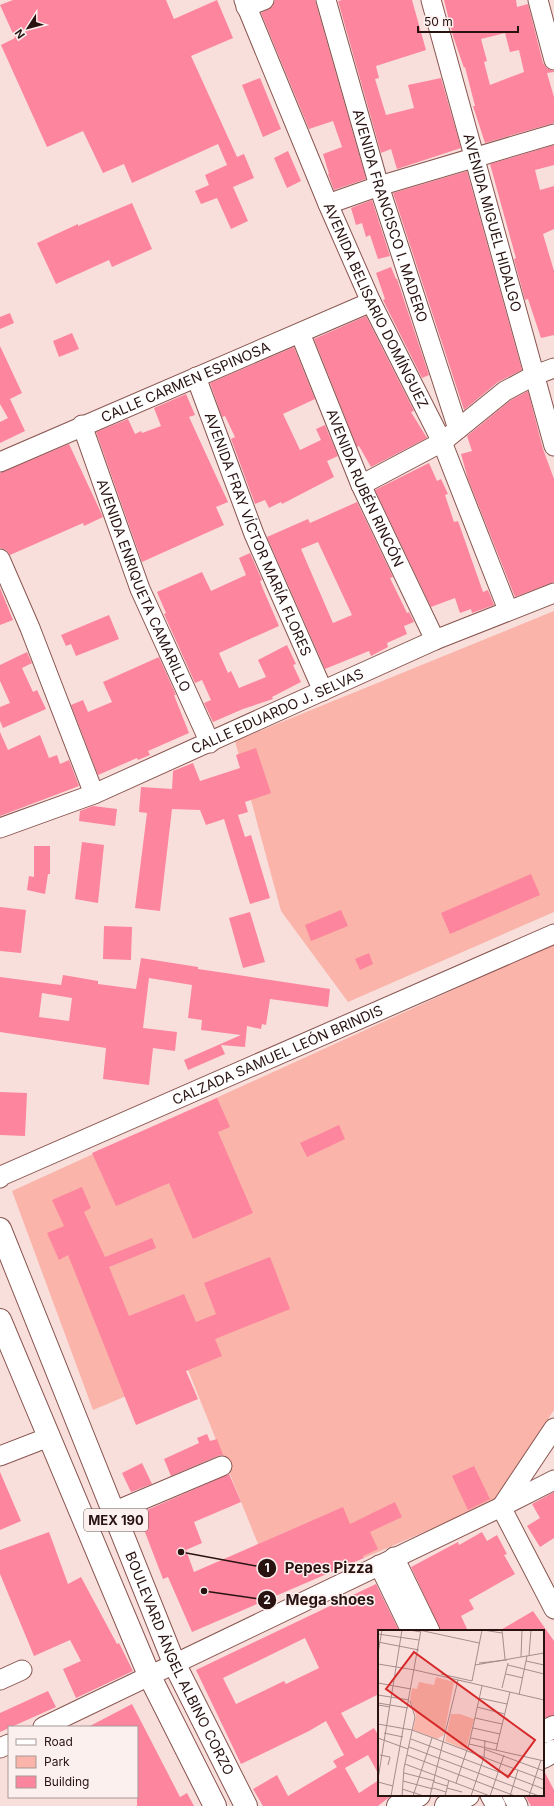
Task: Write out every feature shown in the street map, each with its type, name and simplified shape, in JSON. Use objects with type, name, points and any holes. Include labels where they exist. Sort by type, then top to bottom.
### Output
[{"type":"main road","name":"BOULEVARD ÁNGEL ALBINO CORZO","points":[[0,1229],[174,1663],[246,1806]]},
{"type":"main road","name":"BOULEVARD ÁNGEL ALBINO CORZO","points":[[0,1320],[149,1675],[215,1806]]},
{"type":"main road","points":[[544,1732],[554,1727]]},
{"type":"main road","points":[[544,1756],[554,1751]]},
{"type":"main road","points":[[398,1806],[417,1796]]},
{"type":"main road","points":[[446,1806],[466,1796]]},
{"type":"street","name":"AVENIDA FRANCISCO I. MADERO","points":[[326,0],[379,186],[458,430]]},
{"type":"street","name":"AVENIDA MIGUEL HIDALGO","points":[[431,0],[554,446]]},
{"type":"street","points":[[538,0],[554,60]]},
{"type":"street","name":"AVENIDA BELISARIO DOMÍNGUEZ","points":[[251,2],[328,204],[371,302],[442,442],[508,610]]},
{"type":"street","points":[[328,204],[379,186],[554,134]]},
{"type":"street","name":"CALLE CARMEN ESPINOSA","points":[[0,462],[82,425],[371,302]]},
{"type":"street","name":"AVENIDA RUBÉN RINCÓN","points":[[300,333],[361,485],[435,640]]},
{"type":"street","points":[[361,485],[442,442],[505,391],[535,375],[554,368]]},
{"type":"street","name":"AVENIDA FRAY VÍCTOR MARÍA FLORES","points":[[196,377],[254,534],[323,691]]},
{"type":"street","name":"AVENIDA ENRIQUETA CAMARILLO","points":[[82,425],[140,589],[210,743]]},
{"type":"street","points":[[0,559],[30,628],[94,794]]},
{"type":"street","name":"CALLE EDUARDO J. SELVAS","points":[[0,828],[94,794],[210,743],[435,640],[554,593]]},
{"type":"street","name":"CALZADA SAMUEL LEÓN BRINDIS","points":[[0,1176],[554,934]]},
{"type":"street","points":[[501,1507],[554,1428]]},
{"type":"street","points":[[0,1456],[49,1437]]},
{"type":"street","points":[[113,1512],[222,1466]]},
{"type":"street","points":[[45,1726],[501,1507],[554,1480]]},
{"type":"street","points":[[501,1507],[554,1609]]},
{"type":"street","points":[[386,1561],[411,1630]]},
{"type":"street","points":[[386,1561],[429,1630]]},
{"type":"street","points":[[0,1680],[22,1670]]},
{"type":"street","points":[[491,1796],[496,1806]]},
{"type":"street","points":[[513,1796],[518,1806]]},
{"type":"green space","points":[[554,611],[554,912],[348,1002],[281,911],[235,741]]},
{"type":"green space","points":[[554,944],[554,1410],[494,1502],[364,1558],[342,1508],[258,1544],[188,1370],[93,1410],[12,1191]]},
{"type":"building","points":[[13,0],[166,0],[174,19],[217,0],[233,38],[191,56],[237,157],[244,154],[254,178],[233,187],[248,221],[231,229],[217,198],[201,204],[195,191],[209,185],[205,175],[227,165],[218,144],[132,183],[124,164],[103,173],[83,131],[47,147],[1,45],[15,38],[0,5]]},
{"type":"building","points":[[275,0],[315,0],[366,179],[334,190],[323,154],[342,147],[333,121],[309,129],[261,13],[272,7]]},
{"type":"building","points":[[412,0],[426,50],[376,66],[379,78],[375,79],[386,115],[414,108],[408,85],[441,78],[461,148],[397,169],[391,149],[381,153],[338,1]]},
{"type":"building","points":[[444,0],[516,0],[517,7],[528,4],[543,63],[547,68],[554,71],[547,73],[554,97],[554,123],[485,143],[473,106],[475,106],[465,67],[464,68],[453,36]],"holes":[[[505,33],[510,52],[519,50],[524,72],[490,85],[484,62],[487,61],[481,39]]]},
{"type":"building","points":[[260,78],[281,129],[263,137],[242,85]]},
{"type":"building","points":[[554,145],[554,165],[535,170],[540,190],[554,186],[554,229],[543,234],[554,271],[554,335],[541,338],[528,299],[525,300],[514,259],[516,258],[490,164]]},
{"type":"building","points":[[288,151],[301,181],[287,188],[274,158]]},
{"type":"building","points":[[467,171],[522,370],[498,382],[464,410],[393,193]]},
{"type":"building","points":[[372,200],[390,256],[378,259],[370,235],[366,237],[362,223],[356,225],[351,208]]},
{"type":"building","points":[[132,203],[152,249],[112,267],[109,260],[56,284],[37,243],[78,224],[78,226]]},
{"type":"building","points":[[391,267],[397,279],[429,375],[422,378],[383,300],[385,299],[376,273]]},
{"type":"building","points":[[10,313],[14,323],[0,329],[0,317]]},
{"type":"building","points":[[366,316],[414,411],[411,412],[427,438],[371,467],[359,446],[357,447],[314,339]]},
{"type":"building","points":[[72,333],[79,349],[59,357],[53,341]]},
{"type":"building","points":[[0,346],[22,393],[10,399],[25,431],[0,443],[0,422],[8,418],[0,404]]},
{"type":"building","points":[[294,347],[315,399],[283,414],[300,450],[321,440],[316,429],[325,425],[338,456],[327,461],[334,477],[282,504],[281,502],[269,508],[265,500],[255,504],[231,439],[235,437],[225,416],[222,417],[210,383]]},
{"type":"building","points":[[528,391],[543,449],[554,479],[554,582],[515,597],[468,479],[461,454],[472,451],[467,436],[511,400]]},
{"type":"building","points":[[186,394],[195,415],[189,417],[228,502],[216,507],[224,525],[142,562],[96,432],[128,419],[135,434],[161,426],[154,408]]},
{"type":"building","points":[[69,444],[103,517],[84,526],[83,523],[10,555],[6,550],[0,548],[0,473]]},
{"type":"building","points":[[429,463],[437,481],[441,479],[448,494],[445,495],[454,522],[458,521],[483,592],[488,590],[494,605],[472,613],[471,609],[460,613],[455,598],[431,607],[375,490]]},
{"type":"building","points":[[357,502],[393,577],[390,578],[407,613],[409,612],[414,622],[404,626],[407,634],[387,643],[388,647],[371,656],[369,651],[325,669],[267,537],[308,519],[310,523]],"holes":[[[318,542],[352,615],[333,623],[301,549]]]},
{"type":"building","points":[[250,553],[262,580],[260,581],[263,589],[279,626],[219,653],[228,673],[231,671],[239,688],[266,677],[258,660],[287,645],[296,664],[293,665],[301,682],[272,697],[273,699],[243,709],[213,722],[204,703],[211,700],[202,680],[195,683],[164,614],[166,613],[157,592],[202,572],[211,591],[246,575],[239,558]]},
{"type":"building","points":[[0,588],[13,620],[0,625]]},
{"type":"building","points":[[109,615],[119,639],[76,656],[71,644],[66,646],[61,635]]},
{"type":"building","points":[[27,652],[32,663],[22,668],[33,692],[37,690],[46,709],[3,728],[0,721],[0,707],[10,703],[0,681],[0,665]]},
{"type":"building","points":[[159,657],[176,695],[174,695],[189,733],[148,751],[150,755],[138,760],[137,758],[98,775],[71,705],[83,700],[88,712],[112,702],[103,682]]},
{"type":"building","points":[[0,732],[8,750],[40,735],[49,758],[57,755],[60,764],[69,760],[79,786],[0,816]]},
{"type":"building","points":[[256,748],[271,793],[245,802],[248,812],[238,815],[245,837],[251,835],[270,898],[250,904],[224,819],[206,825],[200,810],[172,809],[160,911],[135,908],[147,813],[139,812],[141,787],[172,789],[173,771],[193,763],[200,781],[240,768],[236,755]]},
{"type":"building","points":[[93,806],[117,809],[115,826],[79,821],[80,811]]},
{"type":"building","points":[[82,842],[104,845],[98,903],[75,899]]},
{"type":"building","points":[[34,846],[50,846],[50,874],[48,874],[45,894],[27,890],[29,876],[34,877]]},
{"type":"building","points":[[531,874],[540,895],[450,934],[441,913]]},
{"type":"building","points":[[0,907],[26,910],[21,953],[0,951]]},
{"type":"building","points":[[341,910],[348,926],[311,941],[305,925]]},
{"type":"building","points":[[250,912],[265,962],[243,968],[229,918]]},
{"type":"building","points":[[104,926],[132,927],[131,960],[103,959]]},
{"type":"building","points":[[369,953],[373,964],[360,970],[355,959]]},
{"type":"building","points":[[141,958],[198,967],[198,969],[330,989],[328,1007],[270,999],[266,1025],[262,1024],[261,1029],[247,1026],[245,1047],[221,1045],[225,1054],[188,1070],[184,1060],[241,1035],[201,1030],[202,1020],[188,1018],[192,985],[149,978],[143,1028],[177,1032],[175,1051],[153,1048],[149,1085],[103,1079],[106,1048],[0,1032],[0,977],[61,985],[63,975],[98,981],[98,984],[136,989]],"holes":[[[42,993],[72,998],[69,1021],[39,1017]]]},
{"type":"building","points":[[0,1092],[27,1093],[25,1136],[0,1135]]},
{"type":"building","points":[[217,1098],[230,1127],[218,1132],[253,1213],[193,1239],[169,1183],[116,1206],[92,1153]]},
{"type":"building","points":[[339,1125],[345,1139],[307,1157],[300,1143]]},
{"type":"building","points":[[82,1187],[91,1208],[84,1212],[105,1257],[152,1238],[156,1248],[109,1267],[129,1316],[184,1294],[196,1322],[216,1314],[204,1283],[270,1257],[290,1309],[215,1339],[222,1356],[186,1371],[198,1399],[136,1425],[68,1255],[59,1260],[47,1233],[64,1226],[52,1200]]},
{"type":"building","points":[[207,1434],[210,1441],[217,1439],[223,1455],[171,1476],[164,1459],[199,1443],[197,1438]]},
{"type":"building","points":[[142,1463],[152,1484],[131,1492],[122,1473]]},
{"type":"building","points":[[474,1466],[490,1499],[468,1510],[452,1476]]},
{"type":"building","points":[[0,1472],[21,1521],[0,1530]]},
{"type":"building","points":[[229,1474],[241,1502],[194,1522],[202,1543],[186,1550],[194,1572],[343,1507],[350,1524],[395,1502],[402,1517],[370,1532],[378,1549],[363,1556],[364,1558],[192,1632],[168,1577],[163,1579],[138,1514]]},
{"type":"building","points":[[554,1492],[554,1538],[540,1547],[527,1526],[540,1518],[532,1504]]},
{"type":"building","points":[[49,1532],[68,1584],[81,1577],[117,1644],[119,1643],[133,1671],[76,1698],[63,1669],[81,1661],[70,1640],[34,1656],[0,1574],[0,1550]]},
{"type":"building","points":[[482,1532],[487,1541],[497,1535],[507,1554],[504,1555],[515,1574],[469,1600],[474,1609],[461,1616],[468,1630],[441,1630],[411,1567],[458,1542],[459,1545]]},
{"type":"building","points":[[376,1584],[399,1630],[378,1630],[378,1694],[341,1713],[356,1739],[374,1728],[378,1734],[378,1773],[368,1755],[345,1768],[359,1793],[378,1781],[378,1796],[391,1796],[378,1806],[263,1806],[253,1789],[277,1775],[288,1796],[337,1767],[333,1761],[344,1755],[326,1721],[309,1731],[241,1764],[196,1670]],"holes":[[[305,1638],[319,1668],[286,1684],[284,1681],[236,1704],[223,1678]]]},
{"type":"building","points":[[533,1611],[554,1641],[554,1715],[544,1718],[544,1630],[501,1630]]},
{"type":"building","points":[[48,1691],[56,1707],[13,1726],[8,1726],[8,1728],[0,1732],[0,1713]]},
{"type":"building","points":[[132,1704],[180,1797],[187,1793],[194,1806],[137,1806],[138,1726],[90,1726]]},
{"type":"building","points":[[544,1771],[554,1790],[554,1806],[531,1806],[526,1796],[544,1796]]},
{"type":"place","name":"Pepes Pizza","points":[[181,1552]]},
{"type":"place","name":"Mega shoes","points":[[204,1591]]}]
